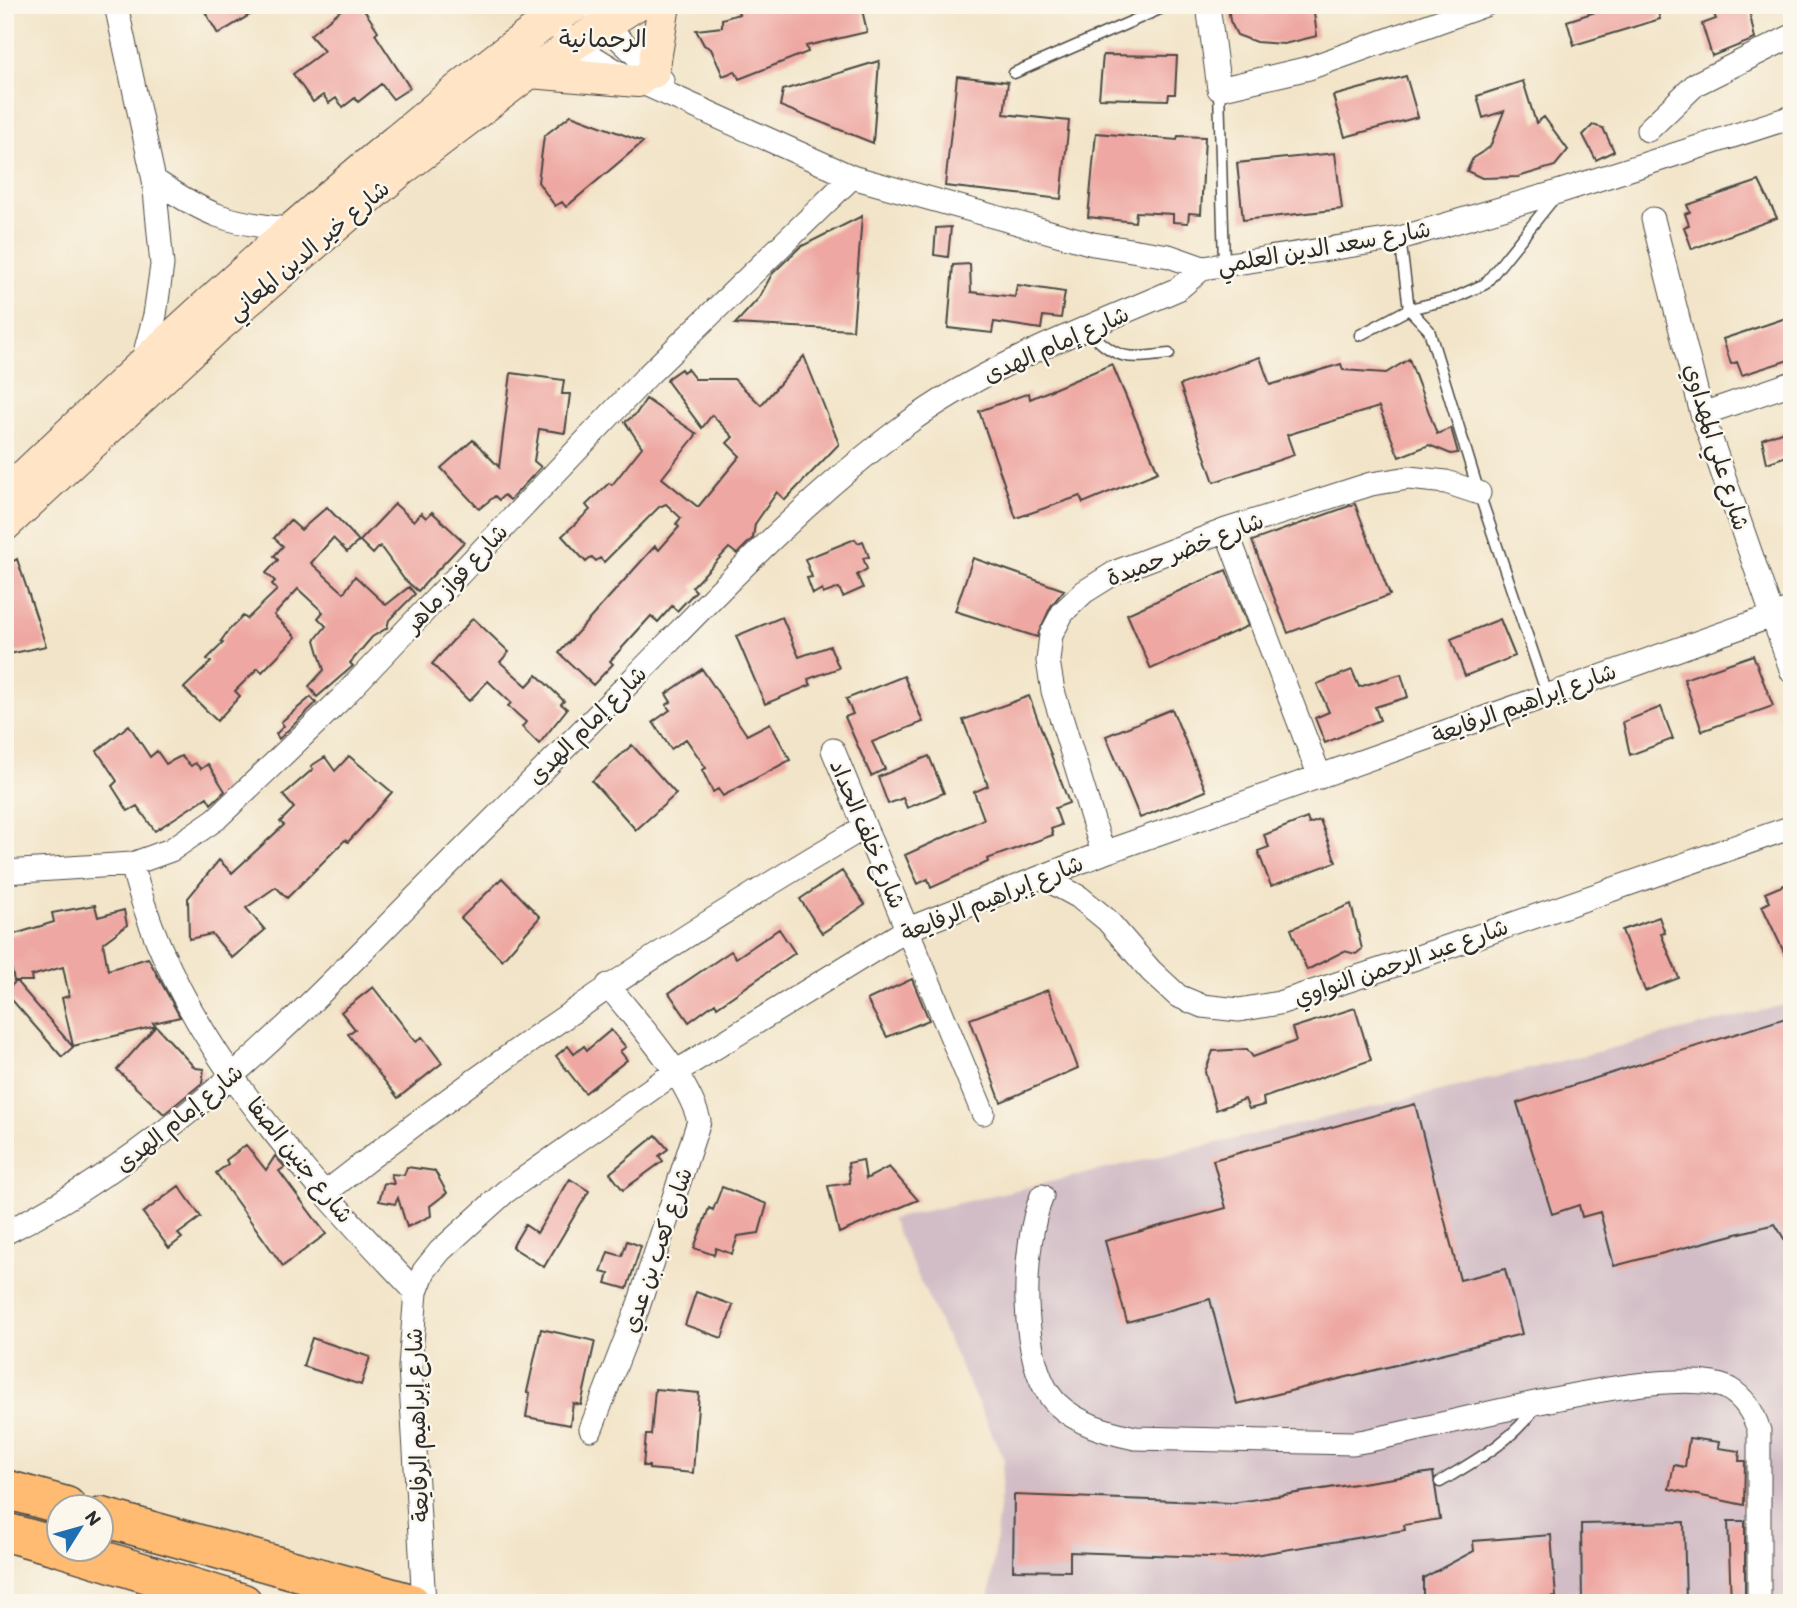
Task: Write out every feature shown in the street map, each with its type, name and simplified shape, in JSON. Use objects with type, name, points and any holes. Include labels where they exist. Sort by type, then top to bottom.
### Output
[{"type":"highway","points":[[5,1489],[46,1501]]},
{"type":"highway","points":[[116,1521],[411,1603]]},
{"type":"highway","points":[[5,1532],[46,1544]]},
{"type":"highway","points":[[107,1562],[243,1603]]},
{"type":"street","points":[[116,5],[154,180],[162,265],[160,290],[142,364]]},
{"type":"street","name":"شارع خير الدين المعاني","points":[[5,525],[214,330],[400,171],[530,72],[572,44],[598,15],[636,5]]},
{"type":"street","points":[[645,77],[664,5]]},
{"type":"street","points":[[1208,5],[1219,89],[1309,68],[1485,5]]},
{"type":"street","points":[[561,11],[572,44]]},
{"type":"street","name":"شارع خير الدين المعاني","points":[[5,494],[289,229],[477,75],[561,11]]},
{"type":"street","points":[[598,15],[645,77]]},
{"type":"street","points":[[1648,130],[1696,84],[1727,65],[1792,36]]},
{"type":"street","name":"شارع سعد الدين العلمي","points":[[572,44],[645,77],[698,108],[852,177],[1093,244],[1213,265],[1400,238],[1558,192],[1792,117]]},
{"type":"street","points":[[530,72],[645,77]]},
{"type":"street","name":"شارع فواز ماهر","points":[[5,872],[132,864],[171,850],[216,819],[341,699],[648,375],[852,177]]},
{"type":"street","points":[[154,180],[208,213],[239,224],[289,229]]},
{"type":"street","name":"شارع علي المهداوي","points":[[1653,219],[1702,414],[1782,612],[1792,672]]},
{"type":"street","name":"شارع إمام الهدى","points":[[5,1233],[115,1170],[233,1076],[291,1025],[768,541],[908,423],[988,371],[1178,289],[1213,265]]},
{"type":"street","points":[[1702,414],[1792,383]]},
{"type":"street","name":"شارع خضر حميدة","points":[[1103,853],[1054,691],[1048,660],[1051,635],[1063,612],[1084,592],[1116,572],[1226,530],[1371,484],[1409,478],[1446,482],[1479,493]]},
{"type":"street","points":[[1226,530],[1320,777]]},
{"type":"street","name":"شارع إبراهيم الرفايعة","points":[[425,1603],[410,1367],[416,1292],[424,1271],[466,1225],[505,1192],[674,1073],[908,929],[1103,853],[1782,612]]},
{"type":"street","name":"شارع خلف الحداد","points":[[833,750],[983,1113]]},
{"type":"street","points":[[325,1194],[437,1105],[608,985],[743,898],[865,827]]},
{"type":"street","name":"شارع عبد الرحمن النواوي","points":[[1044,878],[1079,897],[1107,920],[1151,971],[1178,996],[1202,1006],[1239,1010],[1279,1003],[1404,962],[1792,827]]},
{"type":"street","name":"شارع جنين الصفا","points":[[132,864],[142,905],[153,932],[192,1008],[233,1076],[325,1194],[416,1292]]},
{"type":"street","name":"شارع كعب بن عدي","points":[[591,1429],[637,1310],[698,1132],[696,1108],[674,1073],[608,985]]},
{"type":"street","points":[[1042,1196],[1029,1239],[1031,1334],[1036,1367],[1046,1391],[1056,1404],[1078,1420],[1135,1438],[1353,1443],[1385,1438],[1540,1401],[1650,1385],[1689,1383],[1728,1388],[1743,1400],[1754,1415],[1759,1431],[1759,1603]]},
{"type":"lane","points":[[1014,73],[1169,5]]},
{"type":"lane","points":[[1213,265],[1219,89]]},
{"type":"lane","points":[[1360,335],[1409,309],[1452,299],[1485,284],[1558,192]]},
{"type":"lane","points":[[1400,238],[1409,309],[1429,330],[1479,493],[1547,694]]},
{"type":"lane","points":[[1087,329],[1105,347],[1130,359],[1169,354]]},
{"type":"lane","points":[[1440,1482],[1523,1426],[1540,1401]]},
{"type":"shaded area","points":[[1792,1003],[1792,1603],[989,1603],[1004,1459],[891,1219],[1453,1088]]},
{"type":"building","points":[[201,5],[266,5],[218,34]]},
{"type":"building","points":[[347,5],[361,5],[378,31],[375,34],[410,88],[393,99],[381,84],[358,102],[355,98],[343,107],[336,98],[329,103],[323,95],[313,102],[293,74],[324,51],[310,35]]},
{"type":"building","points":[[736,5],[861,5],[867,32],[806,46],[808,52],[739,79],[735,71],[723,76],[711,49],[704,45],[696,30],[722,27],[722,19],[739,14]]},
{"type":"building","points":[[1228,5],[1313,5],[1317,36],[1284,44],[1256,42],[1237,35],[1230,21]]},
{"type":"building","points":[[1606,5],[1656,5],[1660,19],[1574,45],[1567,21],[1595,12],[1594,9]]},
{"type":"building","points":[[1730,5],[1748,5],[1755,39],[1712,56],[1702,24],[1716,19],[1714,14],[1731,9]]},
{"type":"building","points":[[1103,55],[1177,56],[1175,94],[1169,94],[1168,100],[1099,98]]},
{"type":"building","points":[[879,61],[873,143],[780,106],[783,90]]},
{"type":"building","points":[[957,76],[1008,82],[1004,114],[1069,121],[1061,199],[945,186]]},
{"type":"building","points":[[1406,76],[1418,117],[1345,137],[1333,96]]},
{"type":"building","points":[[1523,81],[1536,123],[1544,117],[1568,150],[1555,166],[1518,177],[1482,178],[1467,171],[1473,158],[1490,147],[1504,111],[1483,118],[1477,96]]},
{"type":"building","points":[[571,115],[643,142],[566,207],[562,202],[555,206],[538,182],[544,136]]},
{"type":"building","points":[[1593,125],[1603,128],[1614,151],[1596,160],[1583,135]]},
{"type":"building","points":[[1096,133],[1177,140],[1178,136],[1205,137],[1201,214],[1189,213],[1188,223],[1173,222],[1173,214],[1136,212],[1135,222],[1088,217]]},
{"type":"building","points":[[1335,153],[1342,209],[1243,220],[1237,163]]},
{"type":"building","points":[[1759,181],[1777,218],[1692,249],[1684,227],[1689,225],[1685,214],[1690,212],[1687,205]]},
{"type":"building","points":[[862,216],[853,330],[735,324],[759,298],[772,274],[800,247]]},
{"type":"building","points":[[951,227],[948,257],[934,255],[936,228]]},
{"type":"building","points":[[970,264],[971,292],[1015,297],[1017,285],[1065,292],[1061,318],[1043,316],[1041,329],[994,322],[992,333],[948,328],[953,265]]},
{"type":"building","points":[[1792,316],[1792,359],[1742,375],[1737,362],[1731,364],[1723,339]]},
{"type":"building","points":[[804,356],[839,444],[785,500],[777,492],[755,524],[753,538],[737,554],[729,548],[692,587],[696,591],[677,611],[672,606],[658,622],[651,616],[610,661],[613,664],[593,685],[559,653],[655,546],[659,550],[679,527],[676,524],[681,518],[666,504],[659,507],[604,562],[600,558],[596,561],[592,557],[586,562],[562,536],[590,510],[586,505],[609,483],[612,485],[642,447],[625,422],[636,414],[646,399],[697,434],[662,478],[698,507],[740,456],[727,443],[733,437],[712,415],[702,428],[667,381],[668,378],[681,369],[683,372],[687,369],[695,379],[734,379],[761,405]]},
{"type":"building","points":[[1260,357],[1270,385],[1341,364],[1343,370],[1386,373],[1409,359],[1437,434],[1451,428],[1458,453],[1451,454],[1429,445],[1399,457],[1379,407],[1287,435],[1294,455],[1214,482],[1180,385]]},
{"type":"building","points":[[1112,364],[1158,472],[1083,503],[1080,496],[1016,518],[979,411],[1029,393],[1030,399]]},
{"type":"building","points":[[511,373],[564,380],[562,394],[570,394],[565,433],[539,429],[534,461],[541,467],[510,500],[504,495],[499,500],[495,496],[479,509],[441,468],[473,440],[499,467]]},
{"type":"building","points":[[1792,428],[1792,454],[1767,463],[1762,439]]},
{"type":"building","points":[[395,504],[414,521],[421,513],[426,518],[432,512],[464,542],[418,591],[404,579],[380,546],[373,554],[360,541]]},
{"type":"building","points":[[1355,504],[1390,595],[1288,633],[1252,541]]},
{"type":"building","points":[[327,507],[359,541],[347,552],[333,538],[311,563],[344,593],[355,576],[386,605],[409,587],[415,594],[389,620],[387,628],[372,637],[350,663],[353,666],[317,697],[309,686],[324,670],[315,640],[326,626],[318,618],[323,612],[298,589],[274,615],[296,637],[262,672],[258,668],[235,691],[240,696],[217,721],[184,688],[211,662],[207,659],[223,643],[221,641],[229,630],[243,616],[247,619],[277,590],[272,584],[275,581],[266,573],[278,560],[274,556],[283,546],[274,538],[290,520],[301,530]]},
{"type":"building","points":[[855,539],[858,543],[863,541],[869,557],[863,558],[867,569],[857,575],[863,588],[843,597],[839,588],[823,594],[822,589],[813,594],[807,578],[812,577],[805,559]]},
{"type":"building","points":[[973,558],[1064,590],[1051,606],[1037,637],[955,611]]},
{"type":"building","points":[[17,559],[46,646],[5,655],[5,566]]},
{"type":"building","points":[[1226,570],[1248,626],[1151,669],[1127,614]]},
{"type":"building","points":[[782,617],[799,657],[830,646],[839,668],[808,679],[811,685],[765,704],[736,636]]},
{"type":"building","points":[[473,618],[509,652],[500,662],[527,686],[537,675],[564,701],[561,704],[567,709],[539,744],[522,727],[526,722],[508,706],[511,703],[488,681],[469,701],[432,664]]},
{"type":"building","points":[[1500,619],[1515,656],[1465,676],[1451,639]]},
{"type":"building","points":[[1753,655],[1773,706],[1702,731],[1684,679]]},
{"type":"building","points":[[702,669],[747,735],[770,723],[790,760],[723,796],[718,789],[713,792],[702,770],[706,768],[686,739],[671,749],[653,722],[670,710],[666,705],[671,702],[666,694]]},
{"type":"building","points":[[1352,670],[1359,687],[1401,674],[1408,697],[1375,707],[1380,720],[1325,743],[1315,718],[1329,712],[1317,684]]},
{"type":"building","points":[[904,676],[923,722],[872,742],[885,769],[871,776],[845,717],[853,714],[846,699]]},
{"type":"building","points":[[1029,696],[1069,803],[1055,808],[1061,825],[1051,829],[1053,835],[987,859],[988,862],[931,888],[928,879],[918,884],[905,855],[984,819],[974,792],[988,786],[963,720]]},
{"type":"building","points":[[311,697],[316,703],[279,739],[276,734],[284,726],[281,722]]},
{"type":"building","points":[[1661,707],[1673,739],[1630,755],[1623,722]]},
{"type":"building","points":[[1172,709],[1206,791],[1140,818],[1106,736]]},
{"type":"building","points":[[129,725],[150,757],[157,751],[166,764],[181,756],[191,766],[195,763],[201,769],[208,764],[225,791],[211,804],[207,797],[155,831],[137,806],[128,811],[112,786],[117,781],[97,751]]},
{"type":"building","points":[[632,745],[676,794],[636,830],[592,781]]},
{"type":"building","points":[[349,756],[392,792],[359,830],[348,842],[345,840],[287,898],[276,887],[246,908],[265,930],[232,958],[212,934],[189,939],[188,898],[219,860],[232,873],[284,825],[280,822],[294,808],[283,795],[313,769],[311,766],[325,757],[335,771]]},
{"type":"building","points":[[929,756],[944,793],[907,808],[903,798],[888,804],[878,777]]},
{"type":"building","points":[[1307,818],[1309,824],[1320,820],[1336,862],[1271,886],[1258,851],[1269,847],[1264,835]]},
{"type":"building","points":[[842,871],[865,905],[822,933],[800,899]]},
{"type":"building","points":[[502,878],[540,917],[502,960],[461,918]]},
{"type":"building","points":[[1784,885],[1786,889],[1792,887],[1792,969],[1762,906],[1770,902],[1765,893]]},
{"type":"building","points":[[1351,904],[1362,949],[1356,954],[1344,951],[1307,970],[1291,929]]},
{"type":"building","points":[[95,905],[98,917],[124,910],[127,925],[103,943],[108,970],[148,958],[180,1017],[153,1023],[156,1026],[73,1046],[62,998],[69,996],[63,967],[31,976],[32,981],[14,981],[5,937],[54,922],[52,913]]},
{"type":"building","points":[[1659,917],[1665,933],[1661,934],[1679,978],[1645,991],[1622,930]]},
{"type":"building","points":[[779,929],[795,953],[717,1007],[715,1003],[689,1022],[669,993],[731,951],[736,958]]},
{"type":"building","points":[[912,979],[929,1020],[887,1037],[867,1000]]},
{"type":"building","points":[[16,981],[73,1047],[62,1057],[5,992]]},
{"type":"building","points":[[373,987],[416,1042],[422,1037],[442,1063],[398,1098],[348,1034],[355,1029],[341,1012]]},
{"type":"building","points":[[1048,990],[1078,1068],[1001,1102],[970,1019]]},
{"type":"building","points":[[1355,1008],[1371,1060],[1263,1098],[1264,1105],[1249,1109],[1245,1099],[1216,1110],[1205,1072],[1213,1051],[1247,1049],[1253,1057],[1296,1041],[1292,1028]]},
{"type":"building","points":[[1792,1016],[1792,1252],[1775,1224],[1614,1266],[1600,1212],[1582,1217],[1579,1205],[1552,1214],[1517,1103]]},
{"type":"building","points":[[156,1026],[195,1068],[204,1069],[202,1083],[164,1114],[117,1070]]},
{"type":"building","points":[[611,1030],[626,1047],[620,1051],[627,1060],[585,1093],[556,1056],[568,1046],[574,1054],[584,1046],[587,1050]]},
{"type":"building","points":[[1415,1104],[1460,1280],[1505,1269],[1522,1334],[1237,1404],[1210,1299],[1127,1322],[1105,1241],[1226,1208],[1213,1160]]},
{"type":"building","points":[[656,1135],[668,1149],[659,1156],[663,1161],[623,1190],[610,1173]]},
{"type":"building","points":[[246,1145],[266,1170],[275,1156],[285,1167],[279,1171],[326,1234],[283,1266],[216,1173],[228,1164],[226,1160]]},
{"type":"building","points":[[863,1160],[866,1179],[889,1167],[918,1200],[839,1233],[828,1186],[850,1183],[848,1163]]},
{"type":"building","points":[[407,1167],[435,1171],[447,1193],[430,1206],[431,1216],[407,1227],[398,1198],[395,1204],[379,1201],[384,1183],[394,1184],[391,1174],[404,1175]]},
{"type":"building","points":[[570,1179],[589,1191],[544,1267],[512,1247],[525,1225],[537,1233]]},
{"type":"building","points":[[179,1186],[201,1217],[178,1234],[182,1238],[169,1248],[143,1213]]},
{"type":"building","points":[[722,1187],[767,1204],[759,1233],[738,1236],[732,1254],[716,1248],[714,1255],[694,1248],[709,1208],[713,1210]]},
{"type":"building","points":[[627,1241],[641,1246],[627,1289],[606,1283],[609,1274],[601,1272],[608,1252],[622,1256]]},
{"type":"building","points":[[696,1292],[733,1305],[722,1338],[685,1325]]},
{"type":"building","points":[[541,1329],[595,1341],[581,1405],[573,1403],[570,1425],[526,1417],[530,1393],[527,1392]]},
{"type":"building","points":[[312,1338],[370,1357],[361,1385],[303,1366]]},
{"type":"building","points":[[655,1389],[699,1393],[693,1473],[649,1469],[649,1466],[643,1466],[646,1435],[651,1435]]},
{"type":"building","points":[[1689,1438],[1719,1442],[1718,1448],[1740,1451],[1739,1461],[1745,1461],[1744,1505],[1669,1489],[1674,1465],[1685,1467]]},
{"type":"building","points":[[1433,1472],[1440,1519],[1404,1525],[1405,1530],[1236,1558],[1070,1552],[1070,1571],[1013,1570],[1014,1495],[1232,1503]]},
{"type":"building","points":[[1728,1521],[1745,1521],[1745,1603],[1731,1603]]},
{"type":"building","points":[[1684,1522],[1686,1603],[1582,1603],[1581,1524]]},
{"type":"building","points":[[1551,1535],[1556,1597],[1490,1603],[1423,1603],[1423,1578],[1474,1551],[1473,1541]]},
{"type":"district","name":"الرحمانية","points":[[603,39]]}]
